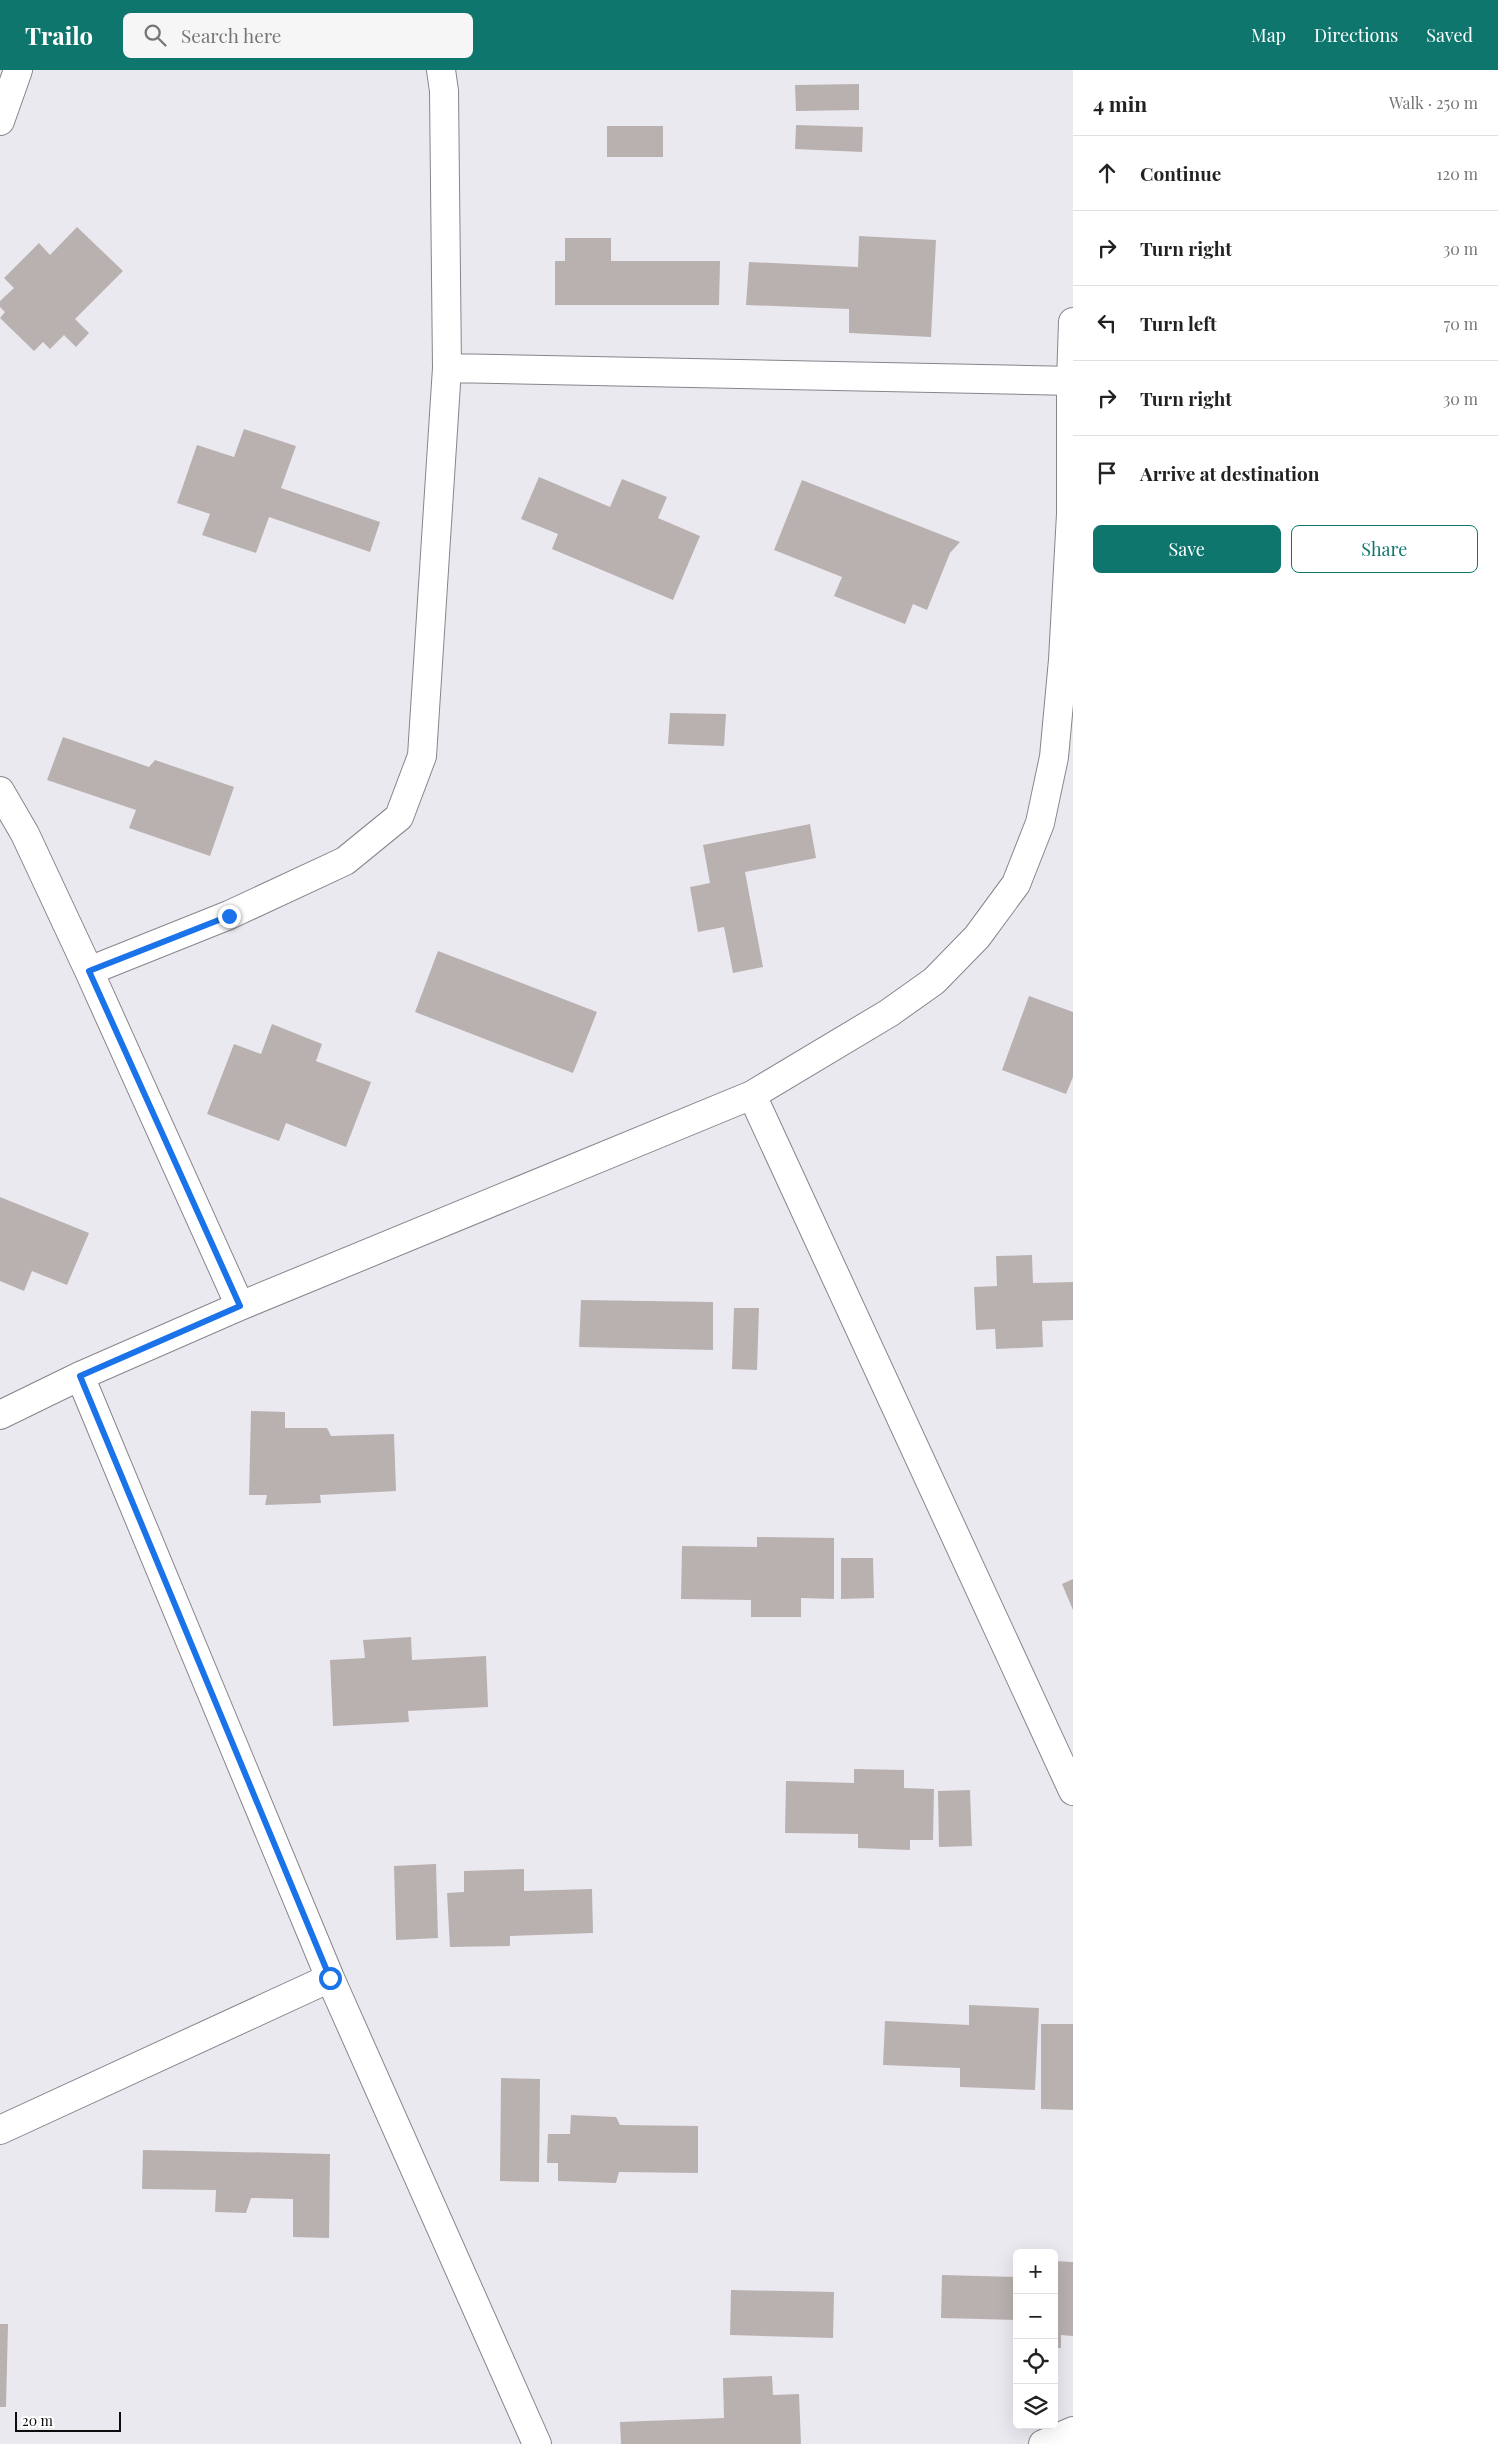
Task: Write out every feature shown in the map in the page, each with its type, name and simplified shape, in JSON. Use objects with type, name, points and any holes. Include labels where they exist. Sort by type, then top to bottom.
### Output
[{"type":"lane","points":[[0,121],[18,70]]},
{"type":"lane","points":[[89,971],[229,916],[345,861],[400,817],[422,756],[447,368],[444,91],[441,70]]},
{"type":"lane","points":[[0,1415],[80,1376],[240,1306],[752,1095],[889,1013],[934,981],[977,937],[1016,884],[1040,823],[1054,757],[1063,660],[1071,514],[1073,322]]},
{"type":"lane","points":[[447,368],[1072,381]]},
{"type":"lane","points":[[0,791],[25,834],[89,971],[240,1306]]},
{"type":"lane","points":[[752,1095],[1073,1791]]},
{"type":"lane","points":[[80,1376],[330,1978],[537,2444]]},
{"type":"lane","points":[[0,2130],[330,1978]]},
{"type":"lane","points":[[1043,2444],[1073,2430]]},
{"type":"building","points":[[859,84],[859,110],[796,111],[795,85]]},
{"type":"building","points":[[796,125],[863,127],[862,152],[795,149]]},
{"type":"building","points":[[607,126],[663,126],[663,157],[607,157]]},
{"type":"building","points":[[77,227],[123,271],[75,319],[89,333],[76,347],[64,335],[50,349],[43,342],[34,351],[0,318],[5,312],[0,307],[0,301],[14,288],[4,278],[39,243],[50,255]]},
{"type":"building","points":[[859,236],[936,240],[931,337],[849,333],[849,309],[746,305],[749,262],[858,267]]},
{"type":"building","points":[[565,238],[611,238],[611,261],[720,261],[719,305],[555,305],[555,261],[565,261]]},
{"type":"building","points":[[244,429],[296,446],[281,488],[380,522],[370,552],[269,517],[256,553],[202,535],[210,514],[177,503],[197,445],[234,457]]},
{"type":"building","points":[[539,477],[610,507],[622,479],[667,497],[658,518],[700,536],[673,600],[552,549],[558,534],[521,519]]},
{"type":"building","points":[[802,480],[960,542],[950,553],[927,610],[913,604],[905,624],[834,596],[842,577],[774,550]]},
{"type":"building","points":[[670,713],[726,714],[724,746],[668,744]]},
{"type":"building","points":[[63,737],[149,767],[155,760],[234,787],[210,856],[129,828],[136,810],[47,780]]},
{"type":"building","points":[[810,824],[816,858],[745,872],[763,967],[733,973],[724,927],[698,932],[690,887],[710,883],[703,845]]},
{"type":"building","points":[[438,951],[597,1012],[573,1073],[415,1012]]},
{"type":"building","points":[[1029,996],[1073,1012],[1073,1077],[1066,1094],[1002,1070]]},
{"type":"building","points":[[272,1024],[322,1044],[316,1061],[371,1082],[346,1147],[286,1123],[279,1141],[207,1114],[234,1044],[261,1054]]},
{"type":"building","points":[[0,1197],[89,1233],[67,1285],[32,1271],[24,1291],[0,1281]]},
{"type":"building","points":[[1032,1255],[1033,1283],[1073,1282],[1073,1320],[1042,1321],[1043,1347],[996,1349],[995,1329],[976,1330],[974,1287],[997,1286],[996,1256]]},
{"type":"building","points":[[581,1300],[713,1302],[713,1350],[579,1347]]},
{"type":"building","points":[[734,1308],[759,1308],[757,1370],[732,1369]]},
{"type":"building","points":[[251,1411],[285,1412],[285,1428],[327,1428],[331,1436],[394,1434],[396,1491],[320,1495],[321,1503],[265,1505],[267,1495],[249,1495]]},
{"type":"building","points":[[757,1537],[834,1538],[834,1599],[801,1598],[801,1617],[751,1617],[751,1600],[681,1599],[682,1546],[757,1547]]},
{"type":"building","points":[[841,1558],[873,1558],[874,1598],[841,1599]]},
{"type":"building","points":[[1073,1579],[1073,1610],[1062,1584]]},
{"type":"building","points":[[411,1637],[412,1660],[486,1656],[488,1707],[408,1711],[409,1722],[333,1726],[330,1660],[365,1658],[363,1640]]},
{"type":"building","points":[[854,1769],[904,1770],[904,1788],[934,1789],[933,1840],[910,1840],[910,1850],[858,1848],[858,1834],[785,1833],[786,1781],[854,1783]]},
{"type":"building","points":[[970,1790],[972,1846],[939,1847],[938,1791]]},
{"type":"building","points":[[436,1864],[438,1938],[396,1940],[394,1866]]},
{"type":"building","points":[[524,1869],[524,1891],[592,1889],[593,1933],[510,1936],[510,1946],[450,1947],[447,1893],[464,1892],[464,1871]]},
{"type":"building","points":[[969,2005],[1039,2008],[1035,2090],[960,2087],[960,2068],[883,2065],[885,2021],[969,2025]]},
{"type":"building","points":[[1041,2024],[1073,2024],[1073,2110],[1041,2109]]},
{"type":"building","points":[[501,2078],[540,2079],[539,2182],[500,2181]]},
{"type":"building","points":[[571,2115],[616,2117],[620,2125],[698,2126],[698,2173],[619,2172],[616,2183],[558,2181],[558,2163],[547,2163],[548,2134],[570,2134]]},
{"type":"building","points":[[143,2150],[330,2154],[329,2238],[293,2237],[293,2199],[251,2198],[246,2213],[215,2212],[216,2190],[142,2189]]},
{"type":"building","points":[[1058,2261],[1073,2262],[1073,2336],[1061,2335],[1061,2348],[1058,2348]]},
{"type":"building","points":[[942,2275],[1013,2277],[1013,2320],[941,2318]]},
{"type":"building","points":[[731,2290],[834,2292],[833,2338],[730,2335]]},
{"type":"building","points":[[0,2324],[8,2324],[6,2407],[0,2407]]},
{"type":"building","points":[[772,2376],[773,2395],[799,2394],[801,2444],[621,2444],[620,2422],[724,2418],[723,2378]]},
{"type":"route","points":[[229,916],[89,971],[240,1306],[80,1376],[330,1978]]}]
